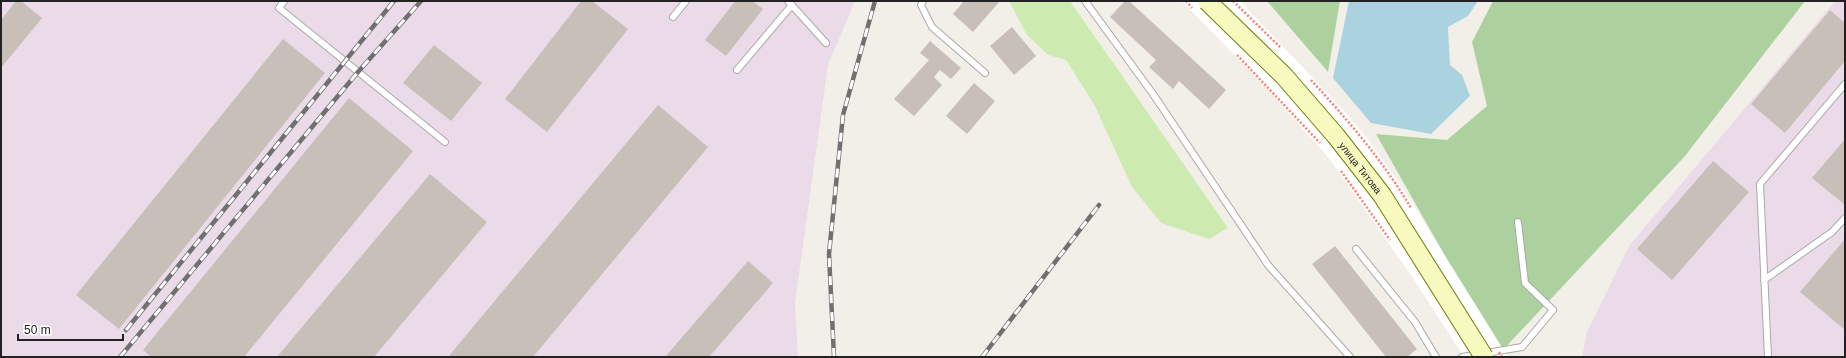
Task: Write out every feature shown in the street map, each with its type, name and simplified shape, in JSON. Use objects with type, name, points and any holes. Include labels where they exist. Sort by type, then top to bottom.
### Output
[{"type":"main road","name":"улица Титова","points":[[1202,7],[1284,76],[1340,142],[1382,195],[1484,357]]},
{"type":"lane","points":[[284,1],[279,8],[445,142]]},
{"type":"lane","points":[[672,16],[686,1]]},
{"type":"lane","points":[[923,1],[921,5],[932,27],[984,72]]},
{"type":"lane","points":[[1084,1],[1153,94],[1268,265],[1350,357]]},
{"type":"lane","points":[[737,70],[790,3],[826,43]]},
{"type":"lane","points":[[1768,357],[1760,184],[1845,84]]},
{"type":"lane","points":[[1764,280],[1832,232],[1845,218]]},
{"type":"lane","points":[[1462,357],[1522,347],[1553,310],[1525,284],[1518,222]]},
{"type":"lane","points":[[1356,249],[1415,322],[1436,357]]},
{"type":"path","points":[[1186,1],[1202,7]]},
{"type":"path","points":[[1234,51],[1325,149]]},
{"type":"path","points":[[1338,167],[1393,245]]},
{"type":"shaded area","points":[[1,1],[855,1],[828,65],[795,303],[798,357],[1,357]]},
{"type":"shaded area","points":[[1835,1],[1845,1],[1845,357],[1582,357],[1587,332],[1629,246]]},
{"type":"green space","points":[[1009,1],[1070,1],[1228,228],[1209,239],[1161,223],[1132,187],[1094,104],[1066,60],[1048,55],[1027,35]]},
{"type":"green space","points":[[1267,1],[1340,1],[1328,72]]},
{"type":"green space","points":[[1493,1],[1805,1],[1685,156],[1500,353],[1376,134],[1447,140],[1487,106],[1472,42]]},
{"type":"water","points":[[1349,1],[1478,1],[1468,16],[1448,27],[1450,65],[1462,75],[1470,96],[1431,134],[1371,123],[1333,78]]},
{"type":"pier","points":[[1182,1],[1240,1],[1346,113],[1368,139],[1404,190],[1508,357],[1464,357],[1411,275],[1328,157],[1267,89]]},
{"type":"building","points":[[16,1],[21,1],[42,18],[1,68],[1,20]]},
{"type":"building","points":[[581,1],[592,1],[628,29],[547,132],[505,99]]},
{"type":"building","points":[[735,1],[752,1],[763,9],[726,56],[705,40]]},
{"type":"building","points":[[964,1],[1000,1],[973,32],[953,14]]},
{"type":"building","points":[[1125,1],[1129,1],[1226,90],[1209,109],[1179,81],[1173,89],[1149,67],[1156,60],[1110,17]]},
{"type":"building","points":[[1830,10],[1845,23],[1845,61],[1785,133],[1751,104]]},
{"type":"building","points":[[1012,27],[1036,56],[1014,75],[990,46]]},
{"type":"building","points":[[283,39],[325,73],[119,329],[76,295]]},
{"type":"building","points":[[930,41],[961,68],[951,79],[940,70],[934,77],[942,85],[914,116],[894,99],[929,60],[920,53]]},
{"type":"building","points":[[434,45],[482,83],[451,121],[403,83]]},
{"type":"building","points":[[974,83],[995,101],[967,134],[946,116]]},
{"type":"building","points":[[349,98],[413,151],[244,357],[151,357],[143,350]]},
{"type":"building","points":[[658,105],[708,147],[533,357],[448,357]]},
{"type":"building","points":[[1845,139],[1845,205],[1812,178]]},
{"type":"building","points":[[1713,161],[1749,192],[1672,280],[1637,249]]},
{"type":"building","points":[[430,174],[487,222],[374,357],[277,357]]},
{"type":"building","points":[[1845,239],[1845,330],[1800,292]]},
{"type":"building","points":[[1335,246],[1417,349],[1407,357],[1386,357],[1312,264]]},
{"type":"building","points":[[748,261],[773,283],[709,357],[665,357]]},
{"type":"railway","points":[[126,330],[394,1]]},
{"type":"railway","points":[[120,357],[358,72],[421,1]]},
{"type":"railway","points":[[834,357],[829,254],[843,115],[875,1]]},
{"type":"railway","points":[[982,357],[1099,205]]}]
